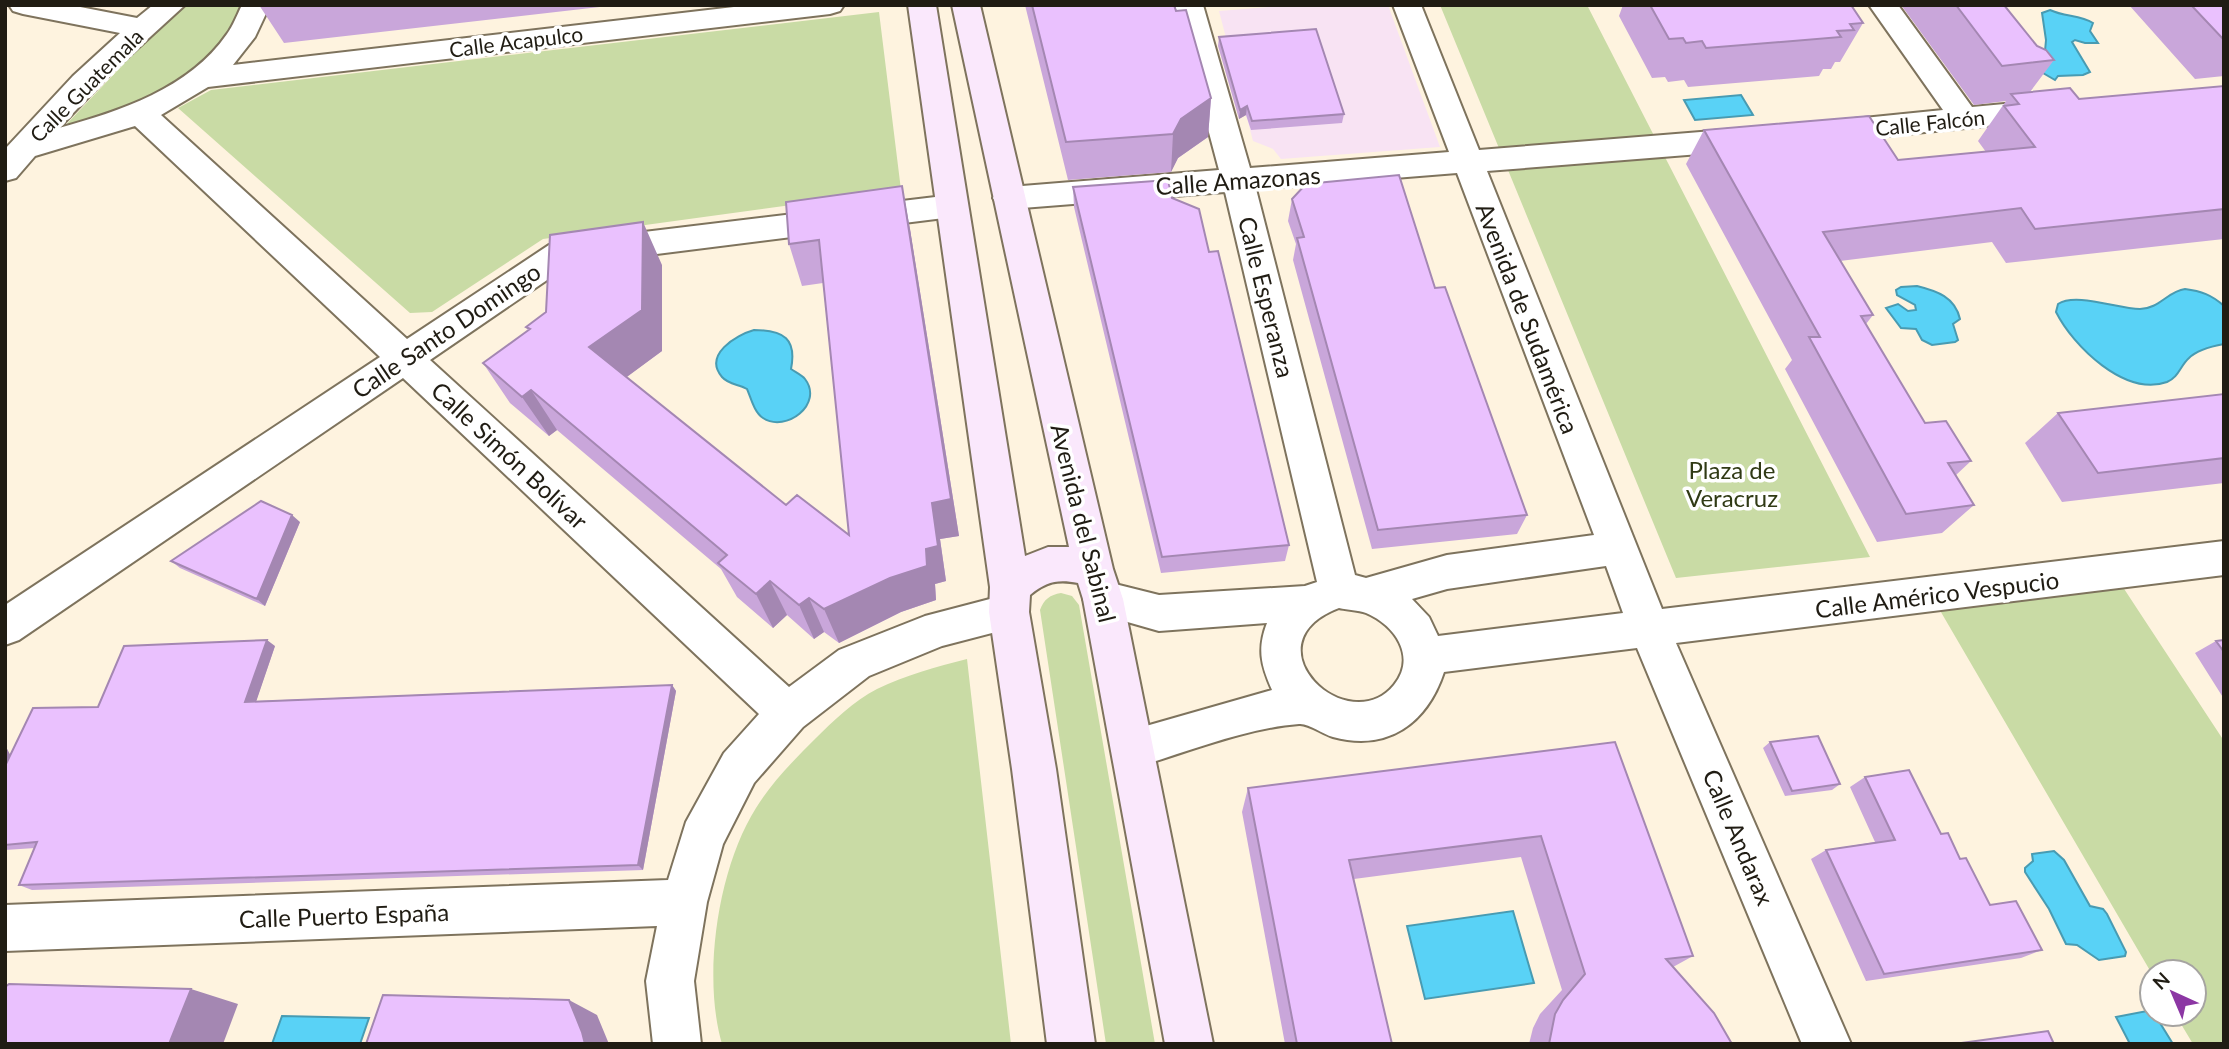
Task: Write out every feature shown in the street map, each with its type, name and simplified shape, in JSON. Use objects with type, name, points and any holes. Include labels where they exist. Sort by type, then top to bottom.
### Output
[{"type":"street","points":[[23,5],[141,28]]},
{"type":"street","name":"Calle Guatemala","points":[[15,159],[90,76],[170,5]]},
{"type":"street","points":[[15,159],[140,113],[203,78],[235,46],[256,5]]},
{"type":"street","name":"Calle Acapulco","points":[[203,78],[830,5]]},
{"type":"street","points":[[922,5],[1034,769],[1071,1044]]},
{"type":"street","name":"Avenida del Sabinal","points":[[966,5],[1098,584],[1133,748],[1189,1044]]},
{"type":"street","name":"Calle Esperanza","points":[[1189,5],[1238,180],[1337,596]]},
{"type":"street","name":"Avenida de Sudamérica","points":[[1407,5],[1650,630]]},
{"type":"street","points":[[1882,5],[1965,119]]},
{"type":"street","name":"Calle Falcón","points":[[1468,163],[1965,119],[2074,106]]},
{"type":"street","name":"Calle Simón Bolívar","points":[[140,113],[788,713]]},
{"type":"street","name":"Calle Amazonas","points":[[1009,198],[1468,163]]},
{"type":"street","name":"Calle Santo Domingo","points":[[5,627],[561,254],[952,206]]},
{"type":"street","points":[[677,1044],[670,981],[684,902],[702,838],[738,768],[788,713],[854,663],[1009,600],[1034,567],[1068,562],[1098,584],[1158,613],[1337,596],[1447,572],[1618,548]]},
{"type":"street","name":"Calle Américo Vespucio","points":[[1425,656],[2224,558]]},
{"type":"street","points":[[1337,596],[1389,603],[1407,618],[1419,636],[1425,656],[1423,678],[1414,696],[1398,712],[1376,720],[1351,722],[1327,716],[1306,703],[1291,687],[1283,670],[1279,650],[1282,632],[1290,616],[1337,596]]},
{"type":"street","name":"Calle Andarax","points":[[1650,630],[1827,1044]]},
{"type":"street","points":[[1133,748],[1253,713],[1306,703]]},
{"type":"street","name":"Calle Puerto España","points":[[5,928],[684,902]]},
{"type":"shaded area","points":[[1295,5],[1388,5],[1440,147],[1281,159],[1273,149],[1253,141],[1219,11]]},
{"type":"green space","points":[[187,5],[240,5],[240,12],[213,55],[162,96],[60,131],[152,34]]},
{"type":"green space","name":"Plaza de Veracruz","points":[[1440,5],[1587,5],[1870,557],[1676,578]]},
{"type":"green space","points":[[879,12],[901,190],[543,239],[432,312],[410,313],[178,108],[211,90]]},
{"type":"green space","points":[[2113,572],[2224,741],[2224,1044],[2193,1044],[2183,1028],[2208,1028],[2208,958],[2143,958],[1931,595]]},
{"type":"green space","points":[[1061,593],[1072,596],[1079,605],[1155,1044],[1106,1044],[1040,610],[1048,598]]},
{"type":"green space","points":[[967,659],[1011,1044],[722,1044],[716,1017],[714,987],[717,923],[732,861],[743,833],[762,798],[799,755],[836,718],[860,699],[899,680]]},
{"type":"water","points":[[2050,10],[2093,23],[2090,31],[2098,43],[2075,40],[2072,42],[2090,72],[2083,75],[2058,76],[2055,80],[2043,73],[2046,40],[2042,13]]},
{"type":"water","points":[[1741,95],[1753,115],[1695,120],[1684,100]]},
{"type":"water","points":[[1917,286],[1944,296],[1954,305],[1960,319],[1953,324],[1958,340],[1932,345],[1922,340],[1916,329],[1901,328],[1886,308],[1898,304],[1908,311],[1916,310],[1915,305],[1897,295],[1896,290]]},
{"type":"water","points":[[2185,289],[2206,294],[2224,306],[2224,344],[2192,355],[2174,377],[2167,382],[2151,385],[2134,382],[2102,365],[2075,339],[2056,312],[2058,304],[2075,300],[2147,308]]},
{"type":"water","points":[[754,330],[773,332],[786,338],[792,350],[791,369],[804,378],[810,388],[810,398],[806,406],[800,414],[791,419],[772,422],[763,418],[755,409],[747,389],[725,380],[717,369],[716,361],[724,347],[739,336]]},
{"type":"water","points":[[2054,851],[2064,860],[2090,906],[2103,909],[2107,914],[2126,952],[2125,956],[2099,960],[2077,945],[2066,944],[2049,909],[2025,872],[2025,868],[2033,861],[2032,854]]},
{"type":"water","points":[[1513,911],[1534,983],[1425,999],[1407,926]]},
{"type":"water","points":[[2138,1013],[2138,1028],[2163,1028],[2173,1044],[2130,1044],[2116,1017]]},
{"type":"water","points":[[282,1016],[369,1018],[360,1044],[272,1044]]},
{"type":"building","points":[[1032,5],[1174,5],[1176,11],[1186,10],[1211,98],[1181,119],[1173,134],[1066,142]]},
{"type":"building","points":[[1650,5],[1851,5],[1863,23],[1850,24],[1854,30],[1837,31],[1841,37],[1706,48],[1702,41],[1686,43],[1683,38],[1669,39]]},
{"type":"building","points":[[1956,5],[2004,5],[2037,46],[2046,50],[2054,60],[2002,66]]},
{"type":"building","points":[[2191,5],[2224,5],[2224,40]]},
{"type":"building","points":[[1316,29],[1344,114],[1252,121],[1247,106],[1240,110],[1219,37]]},
{"type":"building","points":[[2224,86],[2224,209],[2035,229],[2021,208],[1823,232],[1873,315],[1861,316],[1925,423],[1946,421],[1971,461],[1948,463],[1974,505],[1906,514],[1809,337],[1820,337],[1704,130],[1869,116],[1898,160],[2035,147],[2004,106],[2019,104],[2011,94],[2070,88],[2079,99]]},
{"type":"building","points":[[1399,175],[1435,288],[1445,287],[1527,515],[1378,530],[1297,238],[1304,237],[1292,199],[1306,184]]},
{"type":"building","points":[[1168,180],[1172,198],[1199,209],[1209,252],[1218,251],[1289,545],[1162,557],[1073,187]]},
{"type":"building","points":[[902,186],[951,499],[932,503],[938,546],[926,549],[927,566],[890,578],[824,609],[809,598],[799,605],[770,581],[756,594],[718,563],[727,555],[531,390],[522,397],[483,363],[530,329],[526,327],[546,312],[550,235],[643,222],[642,310],[589,347],[786,505],[797,495],[849,535],[819,240],[789,244],[786,202]]},
{"type":"building","points":[[2224,394],[2224,458],[2098,473],[2058,413]]},
{"type":"building","points":[[261,501],[292,515],[257,599],[171,561]]},
{"type":"building","points":[[267,640],[245,702],[672,685],[638,865],[19,885],[37,842],[5,845],[5,762],[6,764],[33,708],[98,707],[124,646]]},
{"type":"building","points":[[2224,640],[2224,652],[2216,641]]},
{"type":"building","points":[[1818,736],[1840,784],[1792,791],[1770,742]]},
{"type":"building","points":[[1615,742],[1693,956],[1666,959],[1714,1013],[1732,1044],[1549,1044],[1555,1014],[1585,974],[1541,836],[1349,860],[1392,1044],[1297,1044],[1248,788]]},
{"type":"building","points":[[1909,770],[1941,834],[1948,833],[1960,859],[1966,858],[1990,905],[2016,901],[2042,950],[1884,974],[1826,850],[1895,840],[1865,777]]},
{"type":"building","points":[[9,984],[191,989],[169,1044],[5,1044],[5,987]]},
{"type":"building","points":[[383,995],[569,1000],[585,1044],[366,1044]]},
{"type":"building","points":[[2048,1031],[2054,1044],[1954,1044]]}]
